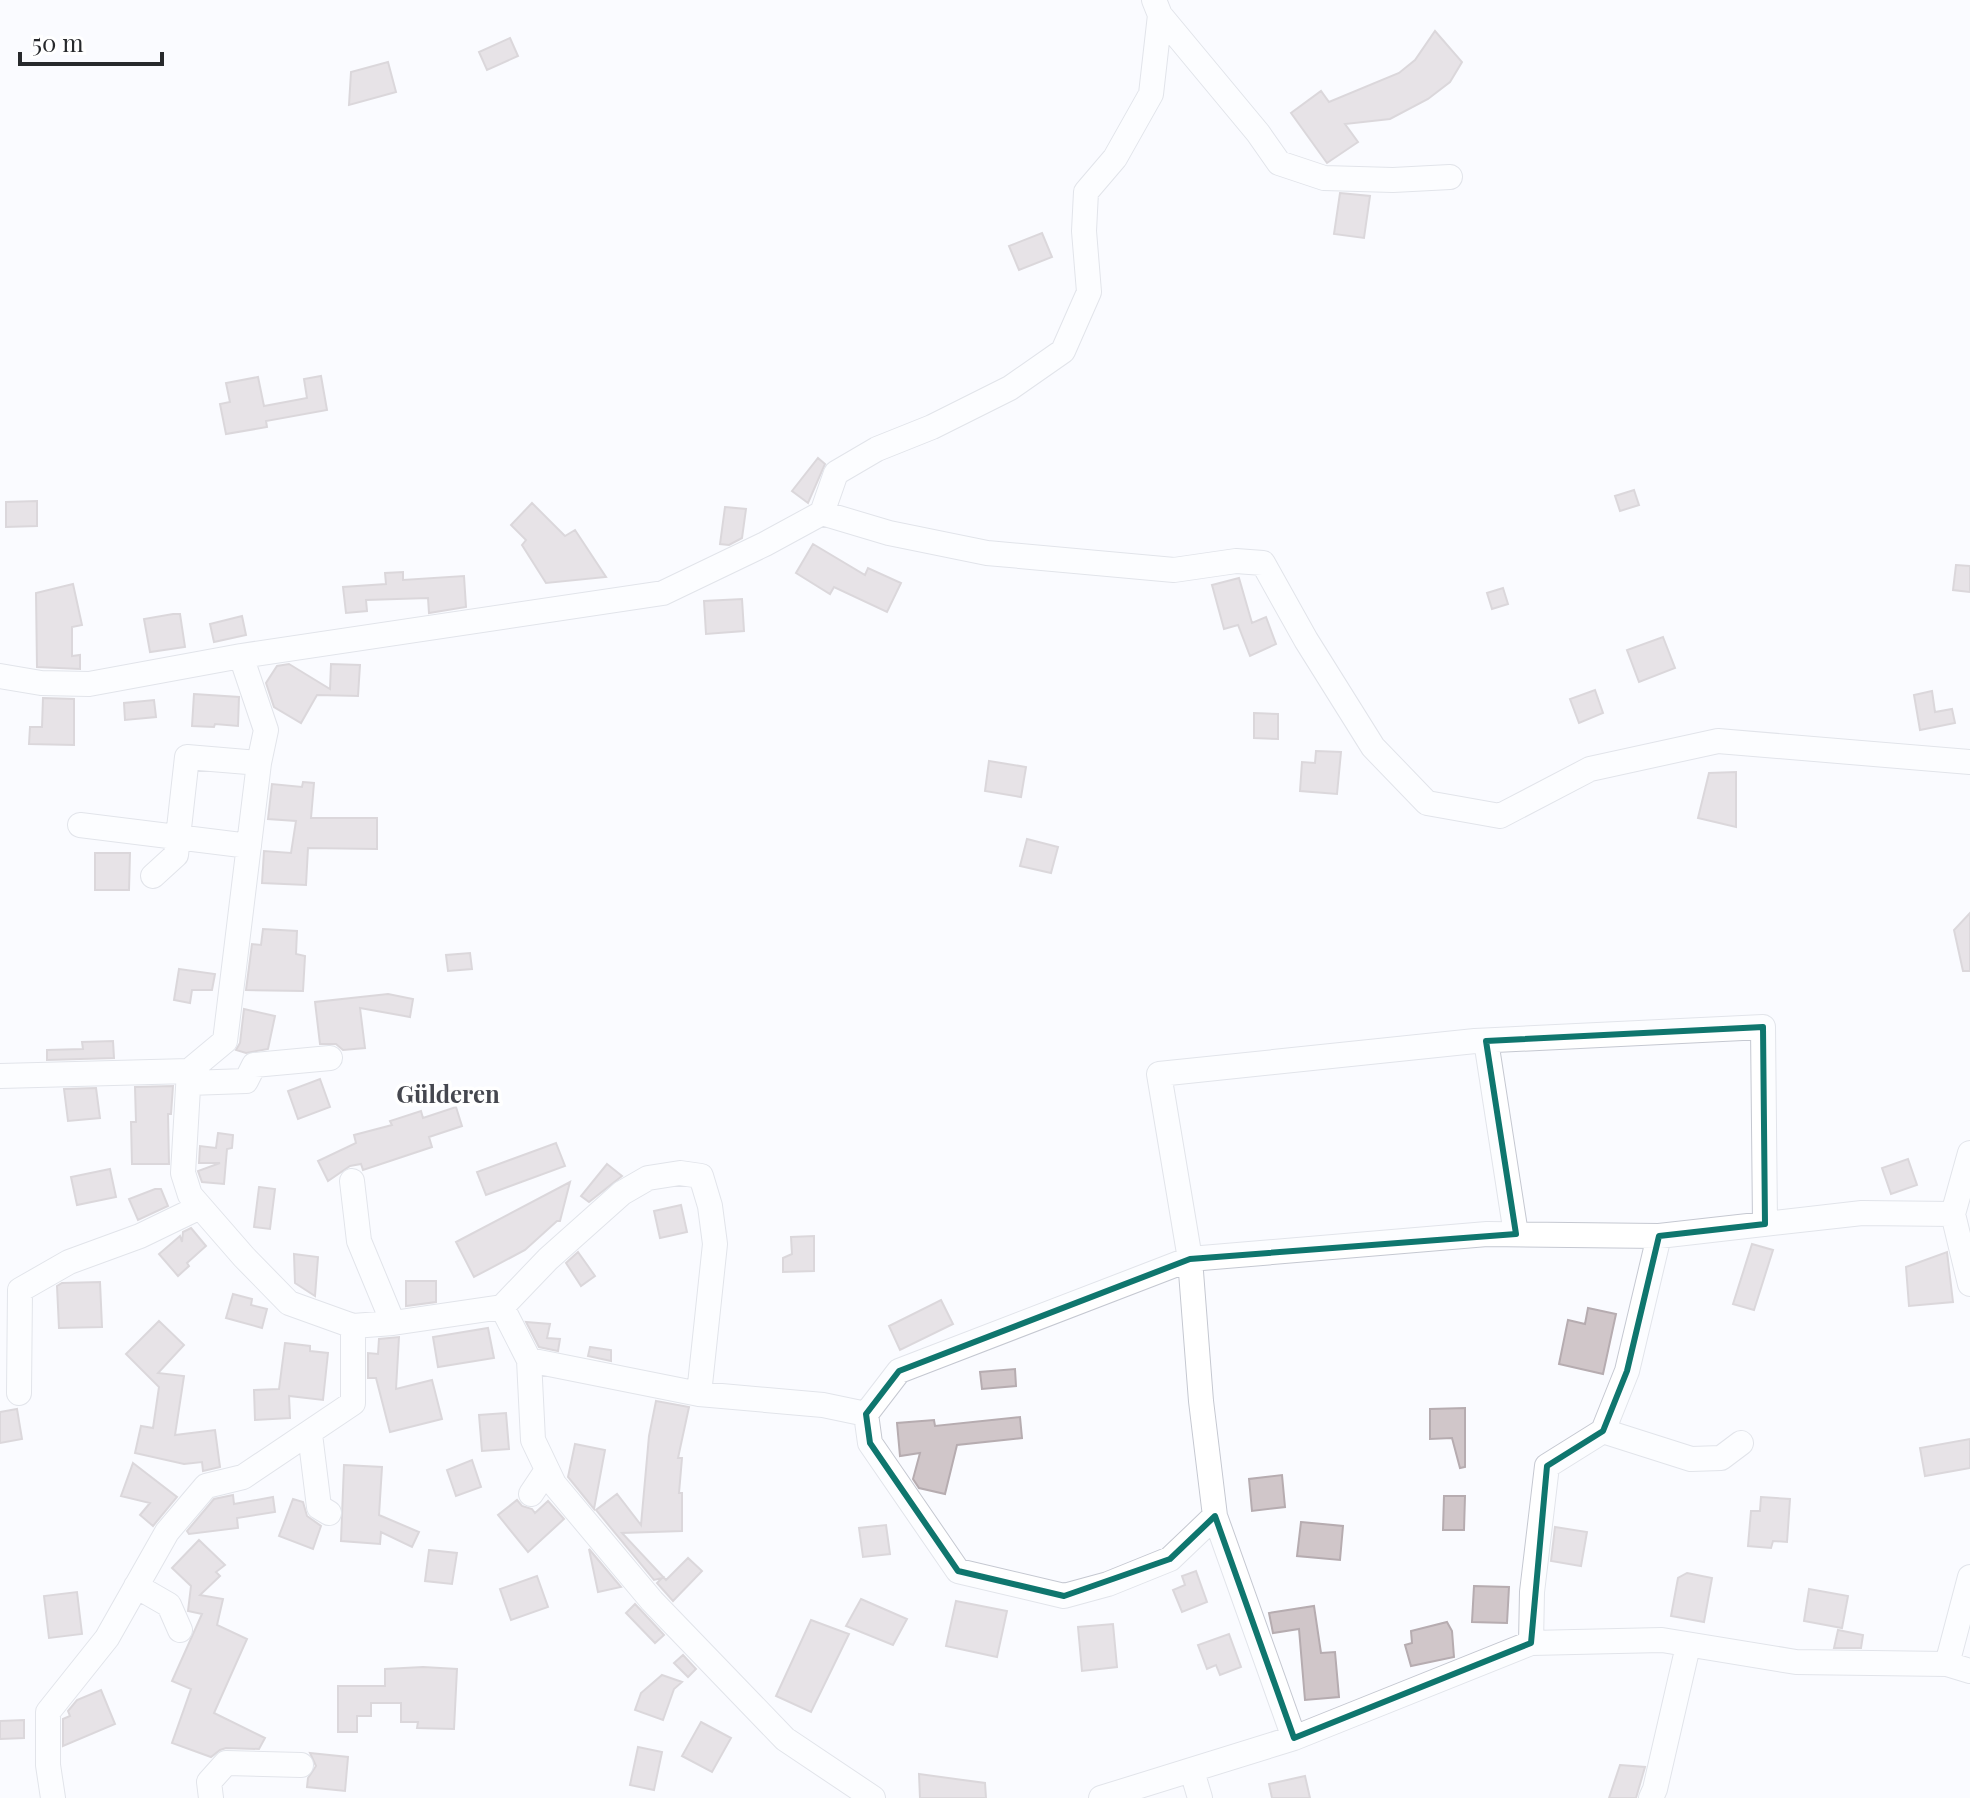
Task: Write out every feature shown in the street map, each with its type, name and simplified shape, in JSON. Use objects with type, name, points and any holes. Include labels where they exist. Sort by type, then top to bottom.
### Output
[{"type":"street","points":[[1157,7],[1279,163],[1324,178],[1393,180],[1450,177]]},
{"type":"street","points":[[0,676],[41,683],[89,684],[241,656],[663,593],[822,513],[836,473],[877,449],[932,427],[1010,388],[1063,351],[1089,292],[1084,231],[1086,192],[1115,158],[1151,94],[1157,7]]},
{"type":"street","points":[[822,513],[889,533],[987,553],[1174,570],[1236,561],[1263,563],[1306,640],[1373,747],[1427,803],[1500,816],[1590,769],[1718,741],[1970,762]]},
{"type":"street","points":[[241,656],[266,730],[259,763],[225,1041],[189,1077],[183,1173],[190,1195],[289,1303],[353,1326],[502,1307],[548,1259],[622,1193],[648,1178],[680,1173],[701,1176],[710,1206],[715,1244],[699,1394]]},
{"type":"street","points":[[153,876],[176,855],[187,757],[259,763]]},
{"type":"street","points":[[80,825],[249,846]]},
{"type":"street","points":[[1294,1738],[1215,1516],[1201,1401],[1190,1259],[1159,1074],[1486,1041],[1763,1027],[1765,1224]]},
{"type":"street","points":[[1486,1041],[1516,1234]]},
{"type":"street","points":[[0,1076],[189,1077],[246,1081],[254,1065],[330,1058]]},
{"type":"street","points":[[1970,1153],[1953,1214],[1970,1284]]},
{"type":"street","points":[[352,1181],[359,1241],[393,1323]]},
{"type":"street","points":[[19,1393],[20,1290],[69,1262],[140,1236],[200,1207]]},
{"type":"street","points":[[1215,1516],[1170,1559],[1108,1584],[1064,1596],[958,1571],[870,1443],[866,1414],[899,1371],[1190,1259],[1487,1234],[1659,1236],[1862,1213],[1953,1214]]},
{"type":"street","points":[[1531,1643],[1532,1592],[1547,1466],[1603,1431],[1627,1371],[1659,1236]]},
{"type":"street","points":[[502,1307],[529,1360],[533,1440],[554,1484],[652,1601],[785,1739],[873,1798]]},
{"type":"street","points":[[53,1798],[48,1765],[48,1712],[107,1638],[167,1532],[206,1486],[243,1477],[353,1403],[353,1326]]},
{"type":"street","points":[[529,1360],[699,1394],[823,1405],[866,1414]]},
{"type":"street","points":[[1603,1431],[1691,1459],[1721,1458],[1741,1443]]},
{"type":"street","points":[[310,1434],[319,1507],[329,1513]]},
{"type":"street","points":[[531,1494],[547,1470]]},
{"type":"street","points":[[1101,1798],[1294,1738],[1531,1643],[1662,1640],[1796,1662],[1959,1668],[1970,1577]]},
{"type":"street","points":[[136,1586],[169,1605],[180,1630]]},
{"type":"street","points":[[1651,1798],[1688,1646]]},
{"type":"street","points":[[211,1798],[209,1782],[226,1763],[301,1765]]},
{"type":"street","points":[[1192,1771],[1200,1798]]},
{"type":"highlighted area","points":[[1763,1027],[1765,1224],[1659,1236],[1627,1371],[1603,1431],[1547,1466],[1531,1643],[1294,1738],[1215,1516],[1170,1559],[1064,1596],[958,1571],[870,1443],[866,1414],[899,1371],[1190,1259],[1516,1234],[1486,1041]]},
{"type":"building","points":[[1435,31],[1462,62],[1450,82],[1428,99],[1390,119],[1345,124],[1358,142],[1327,163],[1291,113],[1321,91],[1329,102],[1399,73],[1415,60]]},
{"type":"building","points":[[510,38],[518,56],[487,70],[479,52]]},
{"type":"building","points":[[388,62],[396,92],[349,105],[351,72]]},
{"type":"building","points":[[1340,193],[1370,196],[1364,238],[1334,234]]},
{"type":"building","points":[[1042,233],[1052,257],[1019,270],[1009,246]]},
{"type":"building","points":[[321,376],[327,410],[266,421],[267,427],[226,434],[220,404],[230,402],[226,383],[258,377],[264,406],[307,398],[304,379]]},
{"type":"building","points":[[818,458],[825,464],[808,503],[792,491]]},
{"type":"building","points":[[1634,490],[1639,505],[1620,511],[1615,496]]},
{"type":"building","points":[[37,501],[37,526],[6,527],[6,502]]},
{"type":"building","points":[[532,503],[565,536],[575,530],[606,577],[546,583],[522,545],[526,540],[511,525]]},
{"type":"building","points":[[725,507],[746,509],[742,538],[729,545],[720,544]]},
{"type":"building","points":[[813,544],[865,575],[868,568],[901,583],[887,612],[834,587],[830,594],[796,573]]},
{"type":"building","points":[[1956,565],[1970,566],[1970,592],[1953,590]]},
{"type":"building","points":[[403,572],[403,580],[464,576],[466,607],[429,613],[428,598],[366,600],[367,611],[346,613],[343,587],[386,584],[385,573]]},
{"type":"building","points":[[1239,578],[1252,623],[1266,617],[1276,644],[1250,656],[1238,625],[1224,629],[1212,585]]},
{"type":"building","points":[[73,584],[82,625],[72,627],[72,656],[80,655],[80,669],[37,667],[36,593]]},
{"type":"building","points":[[1503,588],[1508,604],[1492,609],[1487,593]]},
{"type":"building","points":[[742,599],[744,631],[706,634],[704,601]]},
{"type":"building","points":[[180,614],[185,647],[150,652],[144,619]]},
{"type":"building","points":[[242,616],[246,635],[214,642],[210,624]]},
{"type":"building","points":[[1663,637],[1675,668],[1639,682],[1627,650]]},
{"type":"building","points":[[289,664],[330,689],[331,664],[360,665],[358,696],[317,695],[301,723],[274,707],[266,683],[277,666]]},
{"type":"building","points":[[1595,690],[1603,713],[1579,723],[1570,699]]},
{"type":"building","points":[[1932,691],[1935,712],[1952,709],[1955,723],[1920,730],[1914,695]]},
{"type":"building","points":[[194,694],[239,697],[238,726],[192,726]]},
{"type":"building","points":[[43,698],[74,699],[74,745],[29,744],[30,727],[42,727]]},
{"type":"building","points":[[154,700],[156,717],[125,720],[124,703]]},
{"type":"building","points":[[1254,713],[1278,714],[1278,739],[1254,738]]},
{"type":"building","points":[[1316,751],[1341,752],[1337,794],[1300,791],[1302,762],[1315,763]]},
{"type":"building","points":[[989,761],[1026,767],[1021,797],[985,791]]},
{"type":"building","points":[[1736,772],[1736,827],[1698,818],[1709,773]]},
{"type":"building","points":[[303,782],[314,783],[311,818],[377,818],[377,849],[308,848],[306,885],[262,883],[264,851],[291,853],[296,821],[268,819],[272,784],[302,787]]},
{"type":"building","points":[[1027,839],[1058,847],[1051,873],[1020,866]]},
{"type":"building","points":[[95,853],[130,853],[129,890],[95,890]]},
{"type":"building","points":[[1970,913],[1970,971],[1963,971],[1954,930]]},
{"type":"building","points":[[263,929],[297,931],[296,954],[305,956],[303,991],[246,990],[252,944],[261,945]]},
{"type":"building","points":[[470,953],[472,969],[448,971],[446,955]]},
{"type":"building","points":[[179,969],[215,974],[212,990],[192,990],[190,1003],[174,1000]]},
{"type":"building","points":[[388,994],[413,999],[410,1017],[360,1008],[365,1048],[343,1050],[336,1044],[320,1044],[315,1002]]},
{"type":"building","points":[[244,1009],[275,1016],[268,1049],[246,1053],[236,1050],[240,1043]]},
{"type":"building","points":[[113,1041],[114,1058],[47,1060],[47,1050],[83,1049],[82,1042]]},
{"type":"building","points":[[320,1079],[330,1107],[298,1119],[288,1091]]},
{"type":"building","points":[[173,1086],[171,1114],[168,1114],[169,1164],[132,1164],[131,1122],[136,1122],[135,1087]]},
{"type":"building","points":[[96,1088],[100,1118],[68,1121],[64,1089]]},
{"type":"building","points":[[456,1107],[462,1126],[429,1137],[432,1147],[363,1170],[361,1164],[350,1166],[328,1181],[318,1161],[356,1143],[354,1135],[392,1125],[390,1121],[421,1111],[423,1118]]},
{"type":"building","points":[[218,1133],[233,1135],[232,1148],[227,1149],[224,1184],[202,1182],[198,1171],[220,1163],[199,1163],[200,1146],[216,1148]]},
{"type":"building","points":[[556,1143],[565,1166],[486,1195],[477,1172]]},
{"type":"building","points":[[1908,1159],[1917,1185],[1891,1194],[1882,1168]]},
{"type":"building","points":[[607,1164],[622,1176],[589,1202],[581,1196]]},
{"type":"building","points":[[110,1169],[116,1197],[77,1205],[71,1177]]},
{"type":"building","points":[[570,1182],[560,1221],[525,1250],[474,1277],[456,1242]]},
{"type":"building","points":[[259,1187],[275,1189],[270,1229],[254,1227]]},
{"type":"building","points":[[161,1189],[168,1206],[138,1220],[129,1199]]},
{"type":"building","points":[[681,1205],[687,1232],[660,1238],[654,1211]]},
{"type":"building","points":[[191,1228],[206,1246],[178,1276],[159,1254],[180,1236],[182,1242],[183,1232]]},
{"type":"building","points":[[814,1236],[814,1271],[783,1272],[783,1258],[792,1254],[791,1237]]},
{"type":"building","points":[[1752,1244],[1773,1250],[1754,1310],[1733,1304]]},
{"type":"building","points":[[578,1252],[595,1276],[581,1286],[566,1263]]},
{"type":"building","points":[[1947,1252],[1953,1302],[1909,1306],[1906,1267]]},
{"type":"building","points":[[294,1254],[318,1257],[315,1296],[295,1283]]},
{"type":"building","points":[[406,1281],[436,1281],[436,1302],[406,1306]]},
{"type":"building","points":[[100,1282],[102,1327],[59,1328],[57,1286],[62,1283]]},
{"type":"building","points":[[233,1294],[252,1299],[251,1305],[267,1309],[262,1328],[226,1318]]},
{"type":"building","points":[[941,1300],[953,1324],[900,1350],[889,1326]]},
{"type":"building","points":[[1588,1308],[1616,1314],[1603,1374],[1559,1364],[1568,1320],[1585,1324]]},
{"type":"building","points":[[159,1321],[184,1345],[158,1373],[184,1376],[175,1435],[215,1430],[220,1467],[203,1471],[202,1462],[184,1464],[135,1453],[141,1426],[153,1428],[159,1387],[126,1354]]},
{"type":"building","points":[[526,1322],[550,1324],[547,1338],[560,1339],[558,1351],[539,1347]]},
{"type":"building","points":[[488,1328],[494,1358],[438,1367],[433,1337]]},
{"type":"building","points":[[399,1337],[396,1389],[432,1380],[442,1419],[390,1432],[376,1378],[368,1378],[368,1353],[378,1354],[379,1339]]},
{"type":"building","points":[[285,1343],[310,1346],[310,1351],[328,1353],[323,1400],[289,1396],[290,1418],[255,1420],[254,1390],[279,1389]]},
{"type":"building","points":[[590,1347],[611,1350],[611,1361],[588,1356]]},
{"type":"building","points":[[1015,1369],[1016,1386],[982,1389],[980,1372]]},
{"type":"building","points":[[656,1401],[689,1407],[678,1458],[682,1458],[679,1493],[682,1493],[682,1531],[622,1533],[666,1580],[688,1558],[702,1571],[673,1601],[657,1583],[662,1578],[654,1580],[596,1510],[617,1494],[641,1525],[649,1436]]},
{"type":"building","points":[[1465,1408],[1465,1467],[1460,1468],[1452,1438],[1430,1439],[1430,1409]]},
{"type":"building","points":[[17,1409],[22,1439],[0,1443],[0,1412]]},
{"type":"building","points":[[506,1413],[509,1449],[482,1451],[479,1415]]},
{"type":"building","points":[[1020,1417],[1022,1438],[957,1445],[945,1494],[919,1488],[913,1479],[920,1453],[900,1456],[897,1423],[934,1420],[935,1426]]},
{"type":"building","points":[[1970,1439],[1970,1468],[1925,1476],[1920,1448]]},
{"type":"building","points":[[575,1444],[605,1450],[594,1509],[568,1477]]},
{"type":"building","points":[[472,1460],[481,1487],[456,1496],[447,1470]]},
{"type":"building","points":[[133,1463],[177,1497],[153,1526],[140,1515],[150,1503],[121,1496]]},
{"type":"building","points":[[344,1465],[382,1467],[379,1515],[419,1532],[412,1547],[381,1532],[380,1544],[341,1541]]},
{"type":"building","points":[[1282,1475],[1285,1507],[1252,1511],[1249,1479]]},
{"type":"building","points":[[233,1495],[234,1504],[273,1497],[275,1512],[237,1518],[238,1528],[189,1534],[187,1531],[214,1499]]},
{"type":"building","points":[[1444,1496],[1465,1496],[1464,1530],[1443,1530]]},
{"type":"building","points":[[1761,1497],[1790,1499],[1787,1542],[1773,1541],[1771,1548],[1748,1546],[1751,1511],[1760,1511]]},
{"type":"building","points":[[293,1499],[303,1502],[307,1516],[321,1526],[313,1549],[279,1536]]},
{"type":"building","points":[[517,1500],[535,1513],[548,1501],[564,1519],[528,1552],[498,1515]]},
{"type":"building","points":[[1301,1522],[1343,1526],[1340,1560],[1297,1556]]},
{"type":"building","points":[[886,1525],[890,1554],[863,1557],[859,1528]]},
{"type":"building","points":[[1555,1527],[1587,1532],[1581,1566],[1551,1561]]},
{"type":"building","points":[[199,1540],[225,1565],[216,1572],[220,1576],[200,1595],[223,1599],[217,1625],[247,1639],[214,1713],[265,1738],[259,1749],[226,1748],[211,1757],[172,1743],[191,1689],[172,1681],[202,1614],[188,1611],[191,1586],[172,1568]]},
{"type":"building","points":[[589,1549],[621,1587],[598,1592]]},
{"type":"building","points":[[429,1550],[457,1553],[452,1584],[425,1581]]},
{"type":"building","points":[[1196,1571],[1207,1602],[1182,1612],[1173,1590],[1185,1585],[1182,1576]]},
{"type":"building","points":[[1687,1573],[1712,1578],[1704,1622],[1671,1616],[1678,1578]]},
{"type":"building","points":[[537,1576],[548,1607],[511,1620],[500,1589]]},
{"type":"building","points":[[1474,1586],[1509,1587],[1507,1623],[1472,1622]]},
{"type":"building","points":[[1809,1589],[1848,1596],[1842,1628],[1804,1621]]},
{"type":"building","points":[[77,1592],[82,1634],[49,1638],[44,1596]]},
{"type":"building","points":[[861,1599],[907,1619],[893,1645],[846,1626]]},
{"type":"building","points":[[956,1601],[1007,1611],[997,1657],[946,1646]]},
{"type":"building","points":[[635,1604],[664,1635],[655,1643],[626,1613]]},
{"type":"building","points":[[1314,1606],[1321,1653],[1335,1652],[1339,1697],[1305,1700],[1299,1629],[1273,1633],[1269,1613]]},
{"type":"building","points":[[811,1620],[849,1634],[811,1712],[776,1696]]},
{"type":"building","points":[[1447,1622],[1452,1631],[1454,1657],[1411,1666],[1405,1645],[1412,1643],[1411,1631]]},
{"type":"building","points":[[1113,1624],[1117,1667],[1082,1671],[1078,1627]]},
{"type":"building","points":[[1838,1630],[1863,1635],[1861,1648],[1834,1648]]},
{"type":"building","points":[[1229,1634],[1241,1667],[1220,1675],[1216,1665],[1207,1669],[1198,1645]]},
{"type":"building","points":[[683,1655],[696,1669],[688,1677],[674,1663]]},
{"type":"building","points":[[385,1669],[457,1669],[454,1729],[417,1728],[418,1722],[401,1722],[401,1703],[371,1703],[371,1716],[357,1716],[357,1732],[338,1732],[338,1686],[385,1686]]},
{"type":"building","points":[[662,1675],[682,1682],[674,1689],[663,1720],[635,1710],[641,1693]]},
{"type":"building","points":[[101,1690],[115,1724],[63,1746],[63,1719],[70,1716],[68,1711],[77,1700]]},
{"type":"building","points":[[24,1720],[24,1738],[0,1739],[0,1721]]},
{"type":"building","points":[[701,1722],[731,1738],[712,1772],[682,1756]]},
{"type":"building","points":[[638,1747],[662,1752],[654,1790],[630,1785]]},
{"type":"building","points":[[310,1753],[348,1757],[345,1791],[307,1787],[308,1778],[316,1766]]},
{"type":"building","points":[[1620,1765],[1645,1767],[1636,1798],[1609,1798]]},
{"type":"building","points":[[919,1774],[985,1783],[986,1798],[920,1798]]},
{"type":"building","points":[[1305,1776],[1310,1798],[1272,1798],[1269,1784]]},
{"type":"district","name":"Gülderen","points":[[448,1095]]}]
